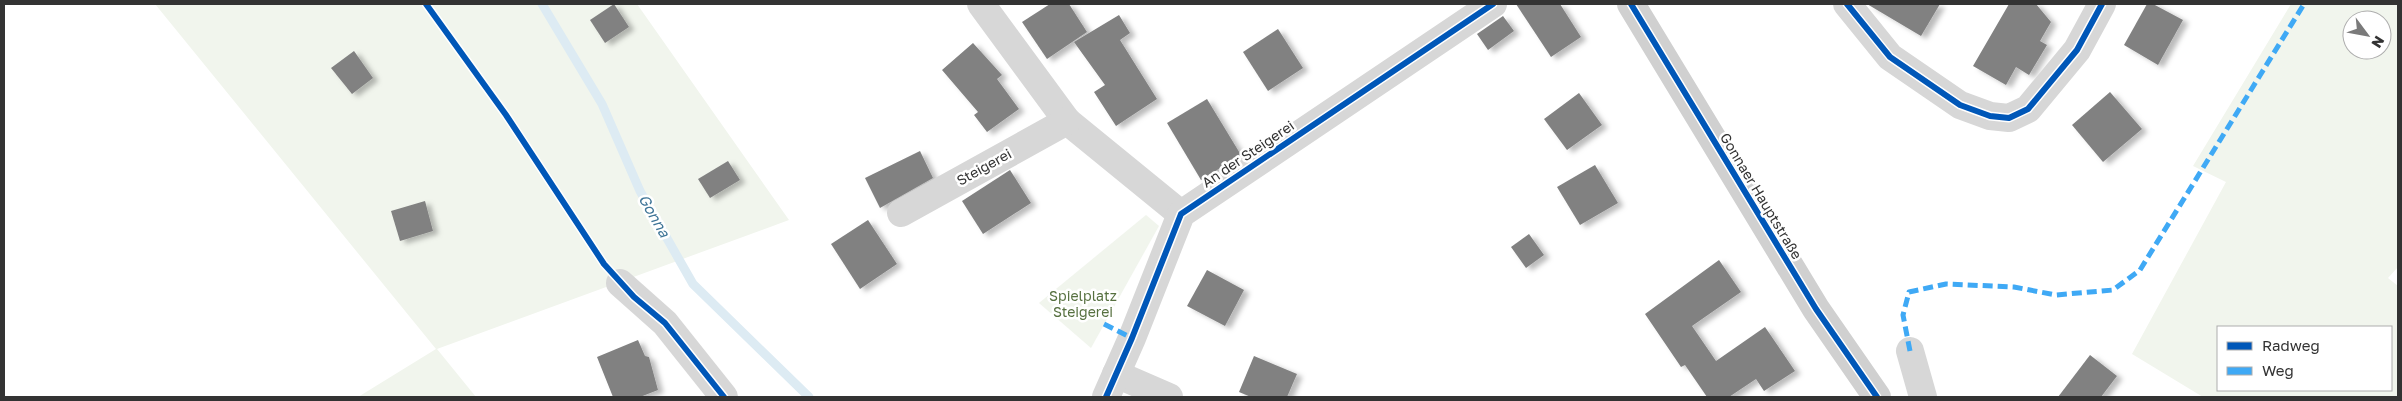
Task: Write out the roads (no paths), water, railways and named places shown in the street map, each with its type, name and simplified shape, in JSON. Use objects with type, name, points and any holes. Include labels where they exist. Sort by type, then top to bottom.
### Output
[{"type":"main road","name":"Gonnaer Hauptstraße","points":[[1630,4],[1816,310],[1877,397]]},
{"type":"street","points":[[981,4],[1067,121],[1181,214],[1111,386],[1169,397]]},
{"type":"street","name":"An der Steigerei","points":[[1181,214],[1493,4]]},
{"type":"street","points":[[1847,4],[1890,57],[1960,105],[1990,116],[2009,118],[2028,109],[2077,50],[2102,4]]},
{"type":"street","name":"Steigerei","points":[[901,213],[1067,121]]},
{"type":"street","points":[[620,283],[665,323],[724,397]]},
{"type":"street","points":[[1910,352],[1923,397]]},
{"type":"waterway","name":"Gonna","points":[[542,4],[602,104],[640,191],[693,284],[809,397]]},
{"type":"park label","name":"Spielplatz Steigerei","points":[[1083,304]]}]
